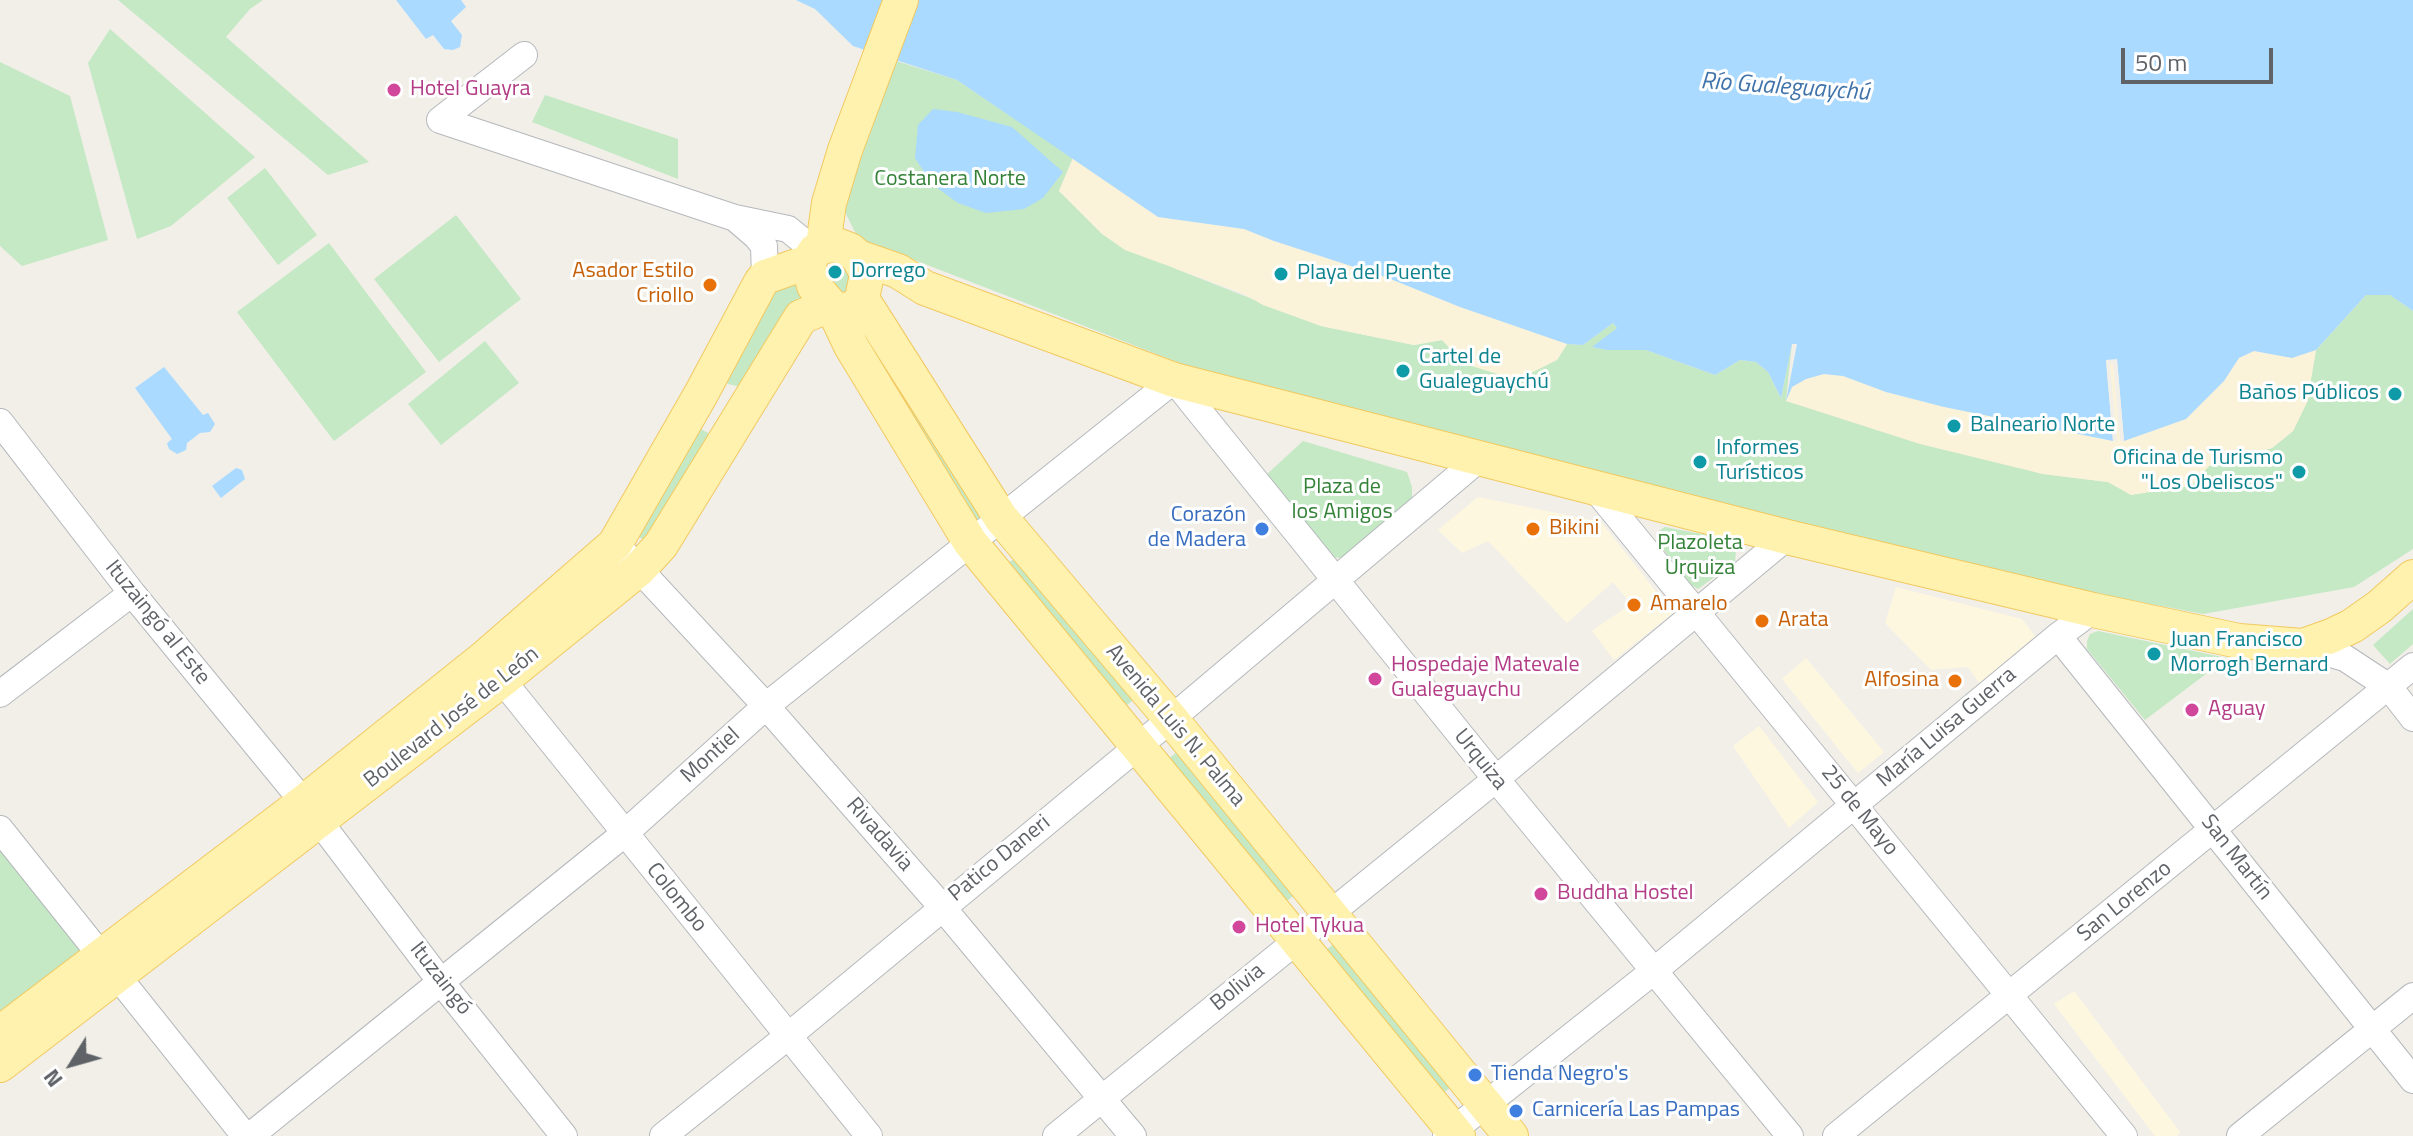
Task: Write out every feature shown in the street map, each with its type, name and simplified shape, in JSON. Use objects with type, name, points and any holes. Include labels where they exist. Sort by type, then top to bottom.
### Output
[{"type":"main road","points":[[901,0],[845,150],[816,253],[814,286],[847,302],[925,288]]},
{"type":"main road","points":[[765,277],[837,245],[858,257],[867,274],[847,302]]},
{"type":"main road","points":[[858,257],[898,271],[925,288],[1174,380],[1787,537],[2093,610],[2239,641],[2303,646],[2352,626],[2413,577]]},
{"type":"main road","name":"Boulevard José de León","points":[[493,669],[615,544],[765,277]]},
{"type":"main road","name":"Boulevard José de León","points":[[0,1065],[108,967],[493,669],[639,569],[661,545],[801,317],[847,302]]},
{"type":"main road","name":"Avenida Luis N. Palma","points":[[847,302],[1001,518],[1171,719],[1511,1136]]},
{"type":"main road","name":"Avenida Luis N. Palma","points":[[847,302],[851,346],[970,542],[1453,1134]]},
{"type":"main road","name":"Boulevard José de León","points":[[0,1033],[108,967]]},
{"type":"street","points":[[524,55],[440,120],[735,218],[788,229],[816,253]]},
{"type":"street","points":[[735,218],[764,246],[765,277]]},
{"type":"street","name":"Montiel","points":[[248,1136],[624,834],[766,706],[1174,380]]},
{"type":"street","name":"Urquiza","points":[[1174,380],[1496,779],[1790,1136]]},
{"type":"street","name":"Ituzaingó al Este","points":[[0,422],[132,593],[312,812]]},
{"type":"street","name":"Patico Daneri","points":[[663,1136],[1171,719],[1480,458]]},
{"type":"street","name":"25 de Mayo","points":[[1593,486],[2124,1136]]},
{"type":"street","name":"Bolivia","points":[[1056,1136],[1496,779],[1787,537]]},
{"type":"street","name":"Rivadavia","points":[[615,544],[766,706],[942,907],[1133,1136]]},
{"type":"street","points":[[0,694],[132,593]]},
{"type":"street","name":"María Luisa Guerra","points":[[1453,1134],[2093,610]]},
{"type":"street","name":"San Martín","points":[[2058,636],[2413,1080]]},
{"type":"street","points":[[2303,646],[2345,658],[2389,687],[2413,718]]},
{"type":"street","name":"San Lorenzo","points":[[1836,1136],[2413,666]]},
{"type":"street","name":"Colombo","points":[[493,669],[869,1136]]},
{"type":"street","name":"Ituzaingó","points":[[312,812],[441,982],[564,1136]]},
{"type":"street","points":[[0,829],[108,967],[248,1136]]},
{"type":"street","points":[[2240,1136],[2413,996]]},
{"type":"shaded area","points":[[1478,497],[1601,522],[1673,613],[1614,660],[1592,631],[1631,604],[1613,582],[1567,623],[1488,541],[1462,553],[1438,530]]},
{"type":"shaded area","points":[[1896,587],[2022,619],[2035,636],[1980,684],[1968,667],[1931,670],[1885,623]]},
{"type":"shaded area","points":[[1806,658],[1884,752],[1858,773],[1782,679]]},
{"type":"shaded area","points":[[1759,726],[1818,802],[1789,828],[1733,746]]},
{"type":"shaded area","points":[[2074,991],[2180,1132],[2177,1136],[2155,1136],[2054,1004]]},
{"type":"green space","points":[[118,0],[263,0],[250,9],[226,37],[369,162],[328,175]]},
{"type":"green space","points":[[110,29],[255,157],[171,226],[137,239],[88,63]]},
{"type":"green space","name":"Costanera Norte","points":[[893,60],[957,80],[1073,158],[1059,191],[1176,269],[1321,326],[1414,345],[1442,340],[1465,364],[1557,360],[1567,344],[1583,345],[1613,323],[1617,328],[1593,347],[1646,350],[1715,375],[1740,360],[1756,362],[1768,372],[1781,398],[1792,343],[1786,401],[2043,474],[2108,482],[2132,495],[2209,466],[2272,448],[2293,431],[2307,402],[2316,350],[2366,295],[2390,295],[2413,311],[2413,549],[2354,587],[2203,614],[1973,570],[1208,374],[858,238],[843,208]]},
{"type":"green space","points":[[0,62],[70,96],[108,240],[22,266],[0,246]]},
{"type":"green space","points":[[545,95],[678,139],[678,179],[532,122]]},
{"type":"green space","points":[[265,168],[317,235],[278,265],[227,198]]},
{"type":"green space","points":[[456,215],[521,299],[439,362],[374,279]]},
{"type":"green space","points":[[329,243],[426,372],[334,441],[237,312]]},
{"type":"green space","points":[[837,263],[853,275],[848,294],[842,294],[827,277],[827,270]]},
{"type":"green space","points":[[802,272],[813,299],[742,387],[728,384],[719,373],[765,290]]},
{"type":"green space","points":[[865,315],[983,515],[970,524],[851,323]]},
{"type":"green space","points":[[485,341],[519,383],[441,445],[408,404]]},
{"type":"green space","points":[[695,426],[710,434],[649,543],[634,534]]},
{"type":"green space","name":"Plaza de los Amigos","points":[[1303,441],[1407,472],[1412,487],[1412,502],[1343,558],[1331,557],[1265,476]]},
{"type":"green space","name":"Plazoleta Urquiza","points":[[1665,527],[1728,539],[1736,550],[1735,562],[1698,589],[1691,585],[1656,540],[1657,532]]},
{"type":"green space","points":[[1019,555],[1136,698],[1123,708],[1006,565]]},
{"type":"green space","points":[[2413,609],[2413,644],[2390,664],[2373,645]]},
{"type":"green space","points":[[2098,631],[2227,658],[2145,720],[2087,649],[2090,634]]},
{"type":"green space","points":[[1178,751],[1296,894],[1283,904],[1166,761]]},
{"type":"green space","points":[[0,848],[82,951],[0,1011]]},
{"type":"green space","points":[[1336,942],[1453,1085],[1441,1095],[1324,952]]},
{"type":"sand","name":"Playa del Puente","points":[[1073,158],[1158,217],[1244,229],[1567,344],[1557,360],[1517,380],[1465,364],[1442,340],[1414,345],[1321,326],[1263,305],[1242,293],[1125,250],[1102,234],[1059,191]]},
{"type":"sand","name":"Balneario Norte","points":[[2316,350],[2307,402],[2293,431],[2272,448],[2209,466],[2191,486],[2131,495],[2108,482],[2043,474],[1920,444],[1786,401],[1792,387],[1806,379],[1824,374],[1843,376],[1886,392],[2113,441],[2106,360],[2224,381],[2239,358],[2254,351],[2292,358]]},
{"type":"water","points":[[396,0],[461,0],[466,7],[451,21],[462,35],[460,47],[444,49],[433,35],[426,39]]},
{"type":"water","name":"Río Gualeguaychú","points":[[796,0],[2413,0],[2413,311],[2390,295],[2366,295],[2316,350],[2292,358],[2254,351],[2239,358],[2224,381],[2186,419],[2124,441],[2117,360],[2106,360],[2113,441],[1944,407],[1886,392],[1843,376],[1824,374],[1806,379],[1792,387],[1786,401],[1797,344],[1792,344],[1781,398],[1768,372],[1756,362],[1740,360],[1715,375],[1646,350],[1592,347],[1617,328],[1613,323],[1583,345],[1567,344],[1244,229],[1158,217],[957,80],[853,46],[815,9]]},
{"type":"water","points":[[933,109],[957,112],[1012,127],[1063,172],[1043,198],[1024,209],[986,213],[958,203],[932,184],[915,158],[918,125]]},
{"type":"water","points":[[164,367],[203,415],[208,413],[215,424],[210,432],[200,433],[187,443],[186,450],[177,454],[169,449],[167,443],[172,439],[135,388]]},
{"type":"water","points":[[236,468],[242,470],[245,479],[221,498],[212,486]]},
{"type":"pier","points":[[2117,359],[2124,441],[2120,441],[2113,363],[2110,364],[2117,441],[2113,441],[2106,360]]},
{"type":"place","name":"Hotel Guayra","points":[[394,90]]},
{"type":"place","name":"Dorrego","points":[[835,272]]},
{"type":"place","name":"Playa del Puente","points":[[1281,274]]},
{"type":"place","name":"Asador Estilo Criollo","points":[[710,285]]},
{"type":"place","name":"Cartel de Gualeguaychú","points":[[1403,371]]},
{"type":"place","name":"Baños Públicos","points":[[2395,394]]},
{"type":"place","name":"Balneario Norte","points":[[1954,426]]},
{"type":"place","name":"Informes Turísticos","points":[[1700,462]]},
{"type":"place","name":"Oficina de Turismo \"Los Obeliscos\"","points":[[2299,472]]},
{"type":"place","name":"Corazón de Madera","points":[[1262,529]]},
{"type":"place","name":"Bikini","points":[[1533,529]]},
{"type":"place","name":"Amarelo","points":[[1634,605]]},
{"type":"place","name":"Arata","points":[[1762,621]]},
{"type":"place","name":"Juan Francisco Morrogh Bernard","points":[[2154,654]]},
{"type":"place","name":"Hospedaje Matevale Gualeguaychu","points":[[1375,679]]},
{"type":"place","name":"Alfosina","points":[[1955,681]]},
{"type":"place","name":"Aguay","points":[[2192,710]]},
{"type":"place","name":"Buddha Hostel","points":[[1541,894]]},
{"type":"place","name":"Hotel Tykua","points":[[1239,927]]},
{"type":"place","name":"Tienda Negro's","points":[[1475,1075]]},
{"type":"place","name":"Carnicería Las Pampas","points":[[1516,1111]]}]
